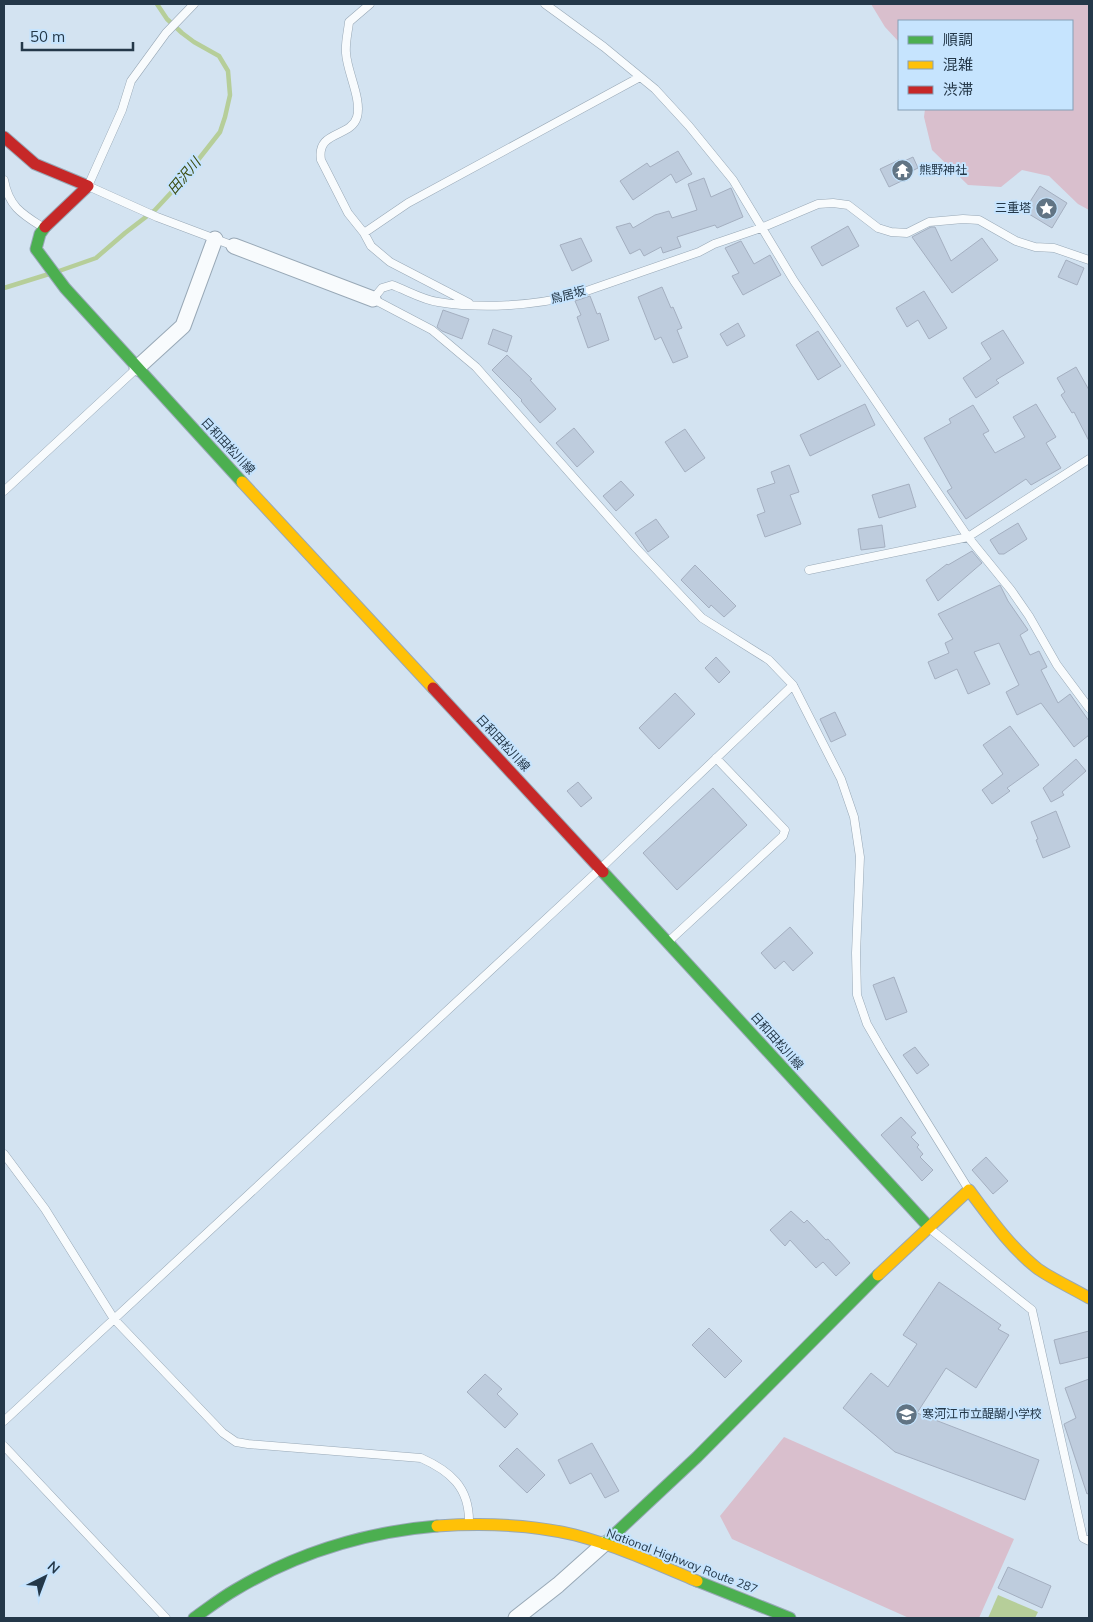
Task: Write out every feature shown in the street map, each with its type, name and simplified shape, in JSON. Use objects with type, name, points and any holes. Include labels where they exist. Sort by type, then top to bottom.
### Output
[{"type":"main road","points":[[4,137],[35,164],[88,186]]},
{"type":"main road","name":"日和田松川線","points":[[88,186],[50,221],[40,234],[36,249],[42,260],[137,368],[928,1226]]},
{"type":"main road","points":[[604,1544],[709,1444],[928,1226],[969,1190],[998,1230],[1017,1251],[1040,1270],[1089,1298]]},
{"type":"main road","name":"National Highway Route 287","points":[[194,1618],[270,1570],[322,1549],[360,1538],[406,1529],[442,1525],[498,1525],[552,1531],[604,1544],[651,1561],[790,1618]]},
{"type":"street","points":[[137,368],[183,326],[214,239]]},
{"type":"street","points":[[234,246],[374,299]]},
{"type":"street","points":[[516,1618],[558,1585],[604,1544]]},
{"type":"lane","points":[[194,4],[166,33],[132,81],[122,110],[88,186],[157,217],[234,246]]},
{"type":"lane","points":[[370,4],[349,22],[346,52],[358,105],[357,118],[352,125],[324,141],[320,151],[321,160],[348,213],[371,246],[390,262],[473,305]]},
{"type":"lane","points":[[545,4],[604,46],[655,89],[689,126],[733,180],[794,281],[968,538],[1009,586],[1029,616],[1057,665],[1089,708]]},
{"type":"lane","points":[[364,234],[408,203],[640,77]]},
{"type":"lane","points":[[4,180],[6,192],[16,209],[45,228]]},
{"type":"lane","name":"鳥居坂","points":[[374,299],[382,288],[392,285],[436,302],[485,306],[554,301],[699,252],[714,244],[761,228],[818,204],[833,203],[848,205],[878,228],[891,232],[908,233],[929,222],[963,218],[979,220],[1016,241],[1035,247],[1054,248],[1089,260]]},
{"type":"lane","points":[[374,299],[432,330],[476,367],[636,548],[702,618],[769,660],[793,685],[841,779],[854,817],[860,857],[856,953],[857,995],[867,1024],[969,1190]]},
{"type":"lane","points":[[4,491],[137,368]]},
{"type":"lane","points":[[809,570],[968,538],[1089,459]]},
{"type":"lane","points":[[4,1421],[600,869],[793,685]]},
{"type":"lane","points":[[668,942],[784,836],[785,830],[716,758]]},
{"type":"lane","points":[[4,1154],[51,1218],[114,1318],[223,1433],[236,1442],[420,1458],[446,1471],[455,1480],[464,1494],[469,1509],[469,1525]]},
{"type":"lane","points":[[928,1226],[1032,1310],[1083,1538],[1089,1541]]},
{"type":"lane","points":[[4,1446],[166,1618]]},
{"type":"shaded area","points":[[871,4],[1089,4],[1089,210],[1078,204],[1049,176],[1022,170],[1001,187],[968,185],[932,150],[924,117],[925,110],[1073,110],[1073,20],[898,20],[898,41],[885,27]]},
{"type":"shaded area","points":[[784,1437],[1014,1539],[979,1618],[909,1618],[732,1539],[720,1516]]},
{"type":"shaded area","points":[[998,1595],[1038,1612],[1035,1618],[988,1618]]},
{"type":"building","points":[[678,151],[692,174],[676,183],[671,174],[633,200],[620,181],[647,163],[650,167]]},
{"type":"building","points":[[913,157],[918,168],[906,174],[908,178],[889,187],[880,169],[899,160],[900,163]]},
{"type":"building","points":[[704,178],[711,197],[731,188],[743,217],[717,228],[715,225],[677,237],[681,247],[663,253],[661,247],[644,256],[640,249],[630,254],[616,227],[630,223],[633,228],[655,215],[669,211],[672,218],[697,210],[688,184]]},
{"type":"building","points":[[1040,186],[1067,203],[1052,228],[1024,211]]},
{"type":"building","points":[[848,226],[859,246],[822,266],[811,247]]},
{"type":"building","points":[[931,227],[935,227],[951,261],[982,238],[998,260],[952,293],[912,237]]},
{"type":"building","points":[[581,238],[592,261],[572,271],[560,245]]},
{"type":"building","points":[[741,241],[754,264],[770,255],[781,275],[743,295],[732,276],[739,273],[725,248]]},
{"type":"building","points":[[1066,260],[1084,268],[1077,285],[1058,277]]},
{"type":"building","points":[[662,287],[682,328],[677,330],[688,357],[673,363],[661,337],[655,340],[638,297]]},
{"type":"building","points":[[924,291],[947,328],[929,339],[918,320],[907,327],[896,308]]},
{"type":"building","points":[[590,296],[597,314],[600,313],[609,340],[588,348],[577,317],[581,315],[575,301]]},
{"type":"building","points":[[443,310],[469,319],[462,339],[437,327]]},
{"type":"building","points":[[738,323],[745,336],[727,346],[720,334]]},
{"type":"building","points":[[493,329],[512,336],[507,352],[488,344]]},
{"type":"building","points":[[1003,330],[1024,363],[996,380],[999,383],[976,398],[963,378],[991,359],[981,343]]},
{"type":"building","points":[[818,331],[841,366],[818,380],[796,345]]},
{"type":"building","points":[[507,355],[532,379],[530,380],[556,409],[540,423],[522,400],[492,370]]},
{"type":"building","points":[[1076,367],[1089,390],[1089,441],[1074,412],[1072,413],[1061,395],[1065,392],[1057,378]]},
{"type":"building","points":[[865,404],[875,425],[810,456],[800,435]]},
{"type":"building","points":[[1036,404],[1056,437],[1046,443],[1061,468],[1031,485],[1026,479],[966,519],[947,491],[952,488],[924,438],[951,423],[949,419],[973,405],[989,431],[983,434],[995,453],[1025,437],[1013,417]]},
{"type":"building","points":[[574,428],[594,452],[577,467],[556,443]]},
{"type":"building","points":[[685,429],[705,458],[685,472],[665,442]]},
{"type":"building","points":[[789,465],[799,492],[790,495],[801,524],[765,537],[757,515],[765,512],[757,489],[775,483],[771,472]]},
{"type":"building","points":[[621,481],[634,495],[616,511],[603,496]]},
{"type":"building","points":[[909,484],[916,507],[879,518],[872,495]]},
{"type":"building","points":[[656,519],[669,537],[648,552],[635,533]]},
{"type":"building","points":[[1018,523],[1027,539],[1004,554],[999,554],[990,540]]},
{"type":"building","points":[[882,525],[885,547],[861,550],[858,529]]},
{"type":"building","points":[[972,551],[982,563],[938,601],[926,580],[947,564]]},
{"type":"building","points":[[695,565],[736,606],[724,617],[711,605],[709,608],[681,580]]},
{"type":"building","points":[[1000,585],[1008,601],[1028,630],[1020,635],[1030,655],[1039,651],[1047,667],[1041,670],[1058,703],[1070,694],[1089,721],[1089,735],[1074,747],[1041,703],[1017,715],[1006,692],[1019,685],[999,643],[974,652],[990,684],[968,694],[957,669],[935,679],[928,662],[949,653],[945,643],[953,639],[938,614]]},
{"type":"building","points":[[716,657],[730,672],[719,683],[705,668]]},
{"type":"building","points":[[675,693],[695,714],[659,749],[639,728]]},
{"type":"building","points":[[835,712],[846,735],[831,742],[820,719]]},
{"type":"building","points":[[1010,726],[1039,765],[1007,788],[1010,791],[992,804],[982,790],[1003,774],[983,745]]},
{"type":"building","points":[[1076,759],[1086,771],[1062,792],[1064,795],[1051,802],[1043,788]]},
{"type":"building","points":[[578,782],[592,798],[581,807],[567,791]]},
{"type":"building","points":[[713,788],[747,825],[677,890],[643,853]]},
{"type":"building","points":[[1056,811],[1070,847],[1043,858],[1031,822]]},
{"type":"building","points":[[790,927],[813,953],[793,971],[784,961],[775,969],[761,953]]},
{"type":"building","points":[[894,977],[907,1012],[886,1020],[873,985]]},
{"type":"building","points":[[915,1047],[929,1065],[917,1074],[903,1055]]},
{"type":"building","points":[[901,1117],[916,1133],[911,1137],[919,1145],[917,1147],[923,1154],[920,1157],[933,1170],[922,1181],[881,1135]]},
{"type":"building","points":[[986,1157],[1008,1181],[993,1194],[972,1170]]},
{"type":"building","points":[[791,1211],[804,1223],[807,1220],[850,1263],[836,1276],[823,1262],[816,1268],[790,1240],[785,1246],[770,1230]]},
{"type":"building","points":[[939,1282],[1001,1325],[998,1329],[1009,1335],[976,1388],[946,1368],[917,1413],[1039,1460],[1025,1500],[895,1452],[843,1408],[871,1373],[888,1387],[917,1344],[903,1335]]},
{"type":"building","points":[[709,1328],[742,1361],[725,1378],[692,1345]]},
{"type":"building","points":[[1089,1331],[1089,1357],[1060,1364],[1054,1340]]},
{"type":"building","points":[[485,1374],[502,1389],[497,1394],[518,1414],[505,1428],[467,1392]]},
{"type":"building","points":[[1089,1379],[1089,1493],[1087,1494],[1064,1424],[1076,1418],[1065,1388]]},
{"type":"building","points":[[592,1443],[619,1491],[605,1498],[591,1473],[570,1484],[558,1460]]},
{"type":"building","points":[[517,1448],[545,1475],[527,1493],[499,1466]]},
{"type":"building","points":[[1008,1567],[1051,1586],[1042,1608],[998,1588]]},
{"type":"waterway","name":"田沢川","points":[[59,271],[96,258],[155,210],[180,183],[220,132],[230,95],[228,71],[219,56],[182,33],[167,19],[157,4]]},
{"type":"waterway","name":"田沢川","points":[[4,288],[49,274]]},
{"type":"traffic: fast","points":[[45,227],[40,234],[36,249],[65,288],[242,482]]},
{"type":"traffic: fast","points":[[603,872],[928,1226]]},
{"type":"traffic: fast","points":[[604,1544],[697,1457],[878,1275]]},
{"type":"traffic: fast","points":[[194,1618],[230,1593],[283,1565],[307,1555],[333,1546],[384,1533],[437,1526]]},
{"type":"traffic: fast","points":[[697,1581],[790,1618]]},
{"type":"traffic: slow","points":[[242,482],[433,688]]},
{"type":"traffic: slow","points":[[878,1275],[969,1190],[1018,1251],[1044,1273],[1089,1298]]},
{"type":"traffic: slow","points":[[437,1526],[506,1525],[558,1531],[591,1539],[622,1550],[697,1581]]},
{"type":"traffic: jam","points":[[4,137],[35,164],[88,186],[45,227]]},
{"type":"traffic: jam","points":[[433,688],[603,872]]},
{"type":"place","name":"熊野神社","points":[[903,170]]},
{"type":"place","name":"三重塔","points":[[1047,208]]},
{"type":"place","name":"寒河江市立醍醐小学校","points":[[906,1414]]}]
